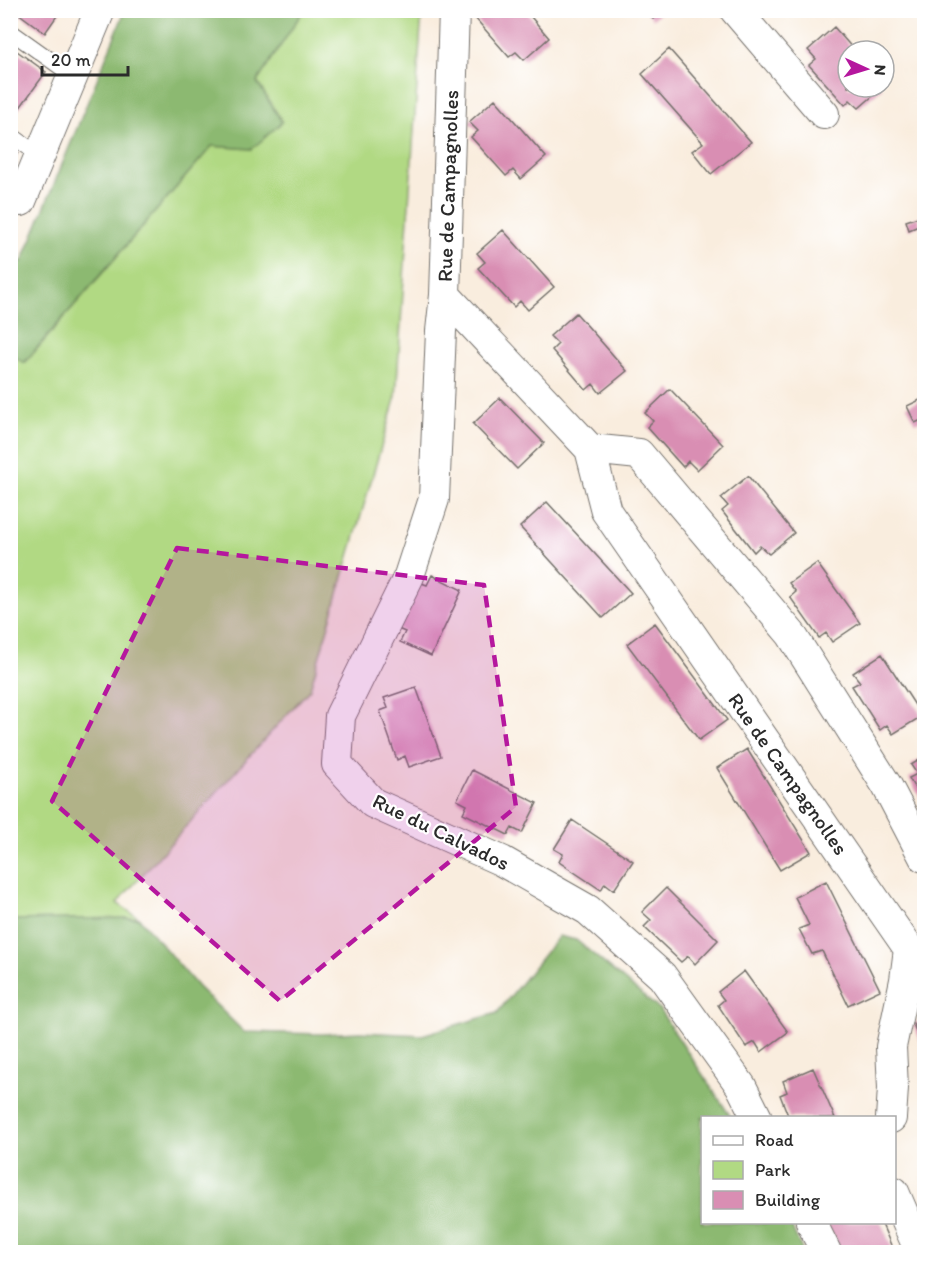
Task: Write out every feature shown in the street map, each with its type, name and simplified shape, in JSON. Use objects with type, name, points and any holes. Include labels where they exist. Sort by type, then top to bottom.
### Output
[{"type":"street","points":[[21,201],[100,10]]},
{"type":"street","name":"Rue de Campagnolles","points":[[454,10],[445,295],[590,449],[606,511],[909,949],[891,1047],[893,1088],[891,1116]]},
{"type":"street","points":[[735,10],[824,114]]},
{"type":"street","name":"Rue du Calvados","points":[[445,295],[441,331],[434,499],[409,576],[340,716],[337,764],[373,803],[502,861],[588,910],[662,976],[741,1086],[757,1116]]},
{"type":"street","points":[[590,449],[639,454],[791,634],[887,786],[924,857]]},
{"type":"street","points":[[896,1197],[920,1252]]},
{"type":"street","points":[[812,1224],[826,1252]]},
{"type":"lane","points":[[10,31],[73,76]]},
{"type":"lane","points":[[10,134],[40,156]]},
{"type":"highlighted area","points":[[177,548],[484,585],[516,807],[280,1001],[52,801]]},
{"type":"green space","points":[[125,11],[303,11],[257,82],[282,122],[252,149],[212,146],[24,363],[11,354],[11,256],[22,262]]},
{"type":"green space","points":[[303,11],[422,11],[396,396],[310,689],[117,903],[139,918],[11,920],[10,354],[25,363],[212,146],[252,149],[282,121],[257,82]]},
{"type":"green space","points":[[139,918],[198,987],[244,1032],[322,1034],[359,1032],[422,1035],[497,1013],[559,936],[576,940],[659,1009],[730,1116],[701,1116],[701,1224],[790,1224],[803,1252],[11,1252],[11,920]]},
{"type":"building","points":[[14,10],[61,10],[45,33]]},
{"type":"building","points":[[479,10],[525,10],[549,38],[524,60],[516,52],[509,57],[475,18]]},
{"type":"building","points":[[645,10],[663,10],[653,19]]},
{"type":"building","points":[[834,27],[844,39],[836,39],[836,95],[809,65],[816,59],[808,50]]},
{"type":"building","points":[[10,46],[46,72],[16,113],[10,109]]},
{"type":"building","points":[[669,49],[751,142],[711,174],[692,151],[703,143],[642,74]]},
{"type":"building","points":[[495,99],[546,157],[521,179],[513,170],[506,176],[471,137],[478,131],[469,122]]},
{"type":"building","points":[[840,99],[869,99],[859,108],[850,100],[845,105]]},
{"type":"building","points":[[10,147],[18,153],[10,163]]},
{"type":"building","points":[[918,217],[921,225],[909,230],[906,221]]},
{"type":"building","points":[[503,230],[554,287],[528,310],[520,301],[514,307],[478,268],[485,262],[477,253]]},
{"type":"building","points":[[576,313],[627,371],[600,393],[593,384],[586,390],[552,350],[558,344],[550,336]]},
{"type":"building","points":[[670,389],[723,445],[697,470],[688,461],[683,467],[647,427],[653,421],[645,413]]},
{"type":"building","points":[[500,398],[544,443],[517,469],[473,424]]},
{"type":"building","points":[[924,398],[924,419],[915,423],[907,406]]},
{"type":"building","points":[[748,476],[794,533],[769,554],[760,546],[754,552],[722,511],[728,506],[721,498]]},
{"type":"building","points":[[547,502],[631,593],[603,618],[520,527]]},
{"type":"building","points":[[817,563],[860,623],[832,642],[826,633],[819,638],[790,597],[796,592],[789,583]]},
{"type":"building","points":[[432,575],[462,590],[431,656],[400,642],[405,632],[398,629],[419,582],[427,585]]},
{"type":"building","points":[[655,623],[727,720],[699,740],[627,644]]},
{"type":"building","points":[[882,654],[922,716],[893,734],[887,725],[880,730],[852,686],[860,682],[853,673]]},
{"type":"building","points":[[416,687],[441,756],[409,767],[405,756],[397,760],[380,711],[388,708],[384,698]]},
{"type":"building","points":[[747,749],[811,852],[780,870],[717,768]]},
{"type":"building","points":[[924,757],[924,805],[909,778],[917,774],[911,765]]},
{"type":"building","points":[[472,770],[537,803],[522,833],[512,828],[508,835],[463,813],[467,805],[457,800]]},
{"type":"building","points":[[572,820],[633,861],[614,890],[605,883],[601,890],[559,862],[563,854],[554,849]]},
{"type":"building","points":[[826,881],[880,990],[848,1005],[822,951],[812,954],[799,929],[809,925],[795,897]]},
{"type":"building","points":[[666,888],[718,940],[695,964],[688,956],[681,962],[644,927],[651,920],[642,912]]},
{"type":"building","points":[[744,971],[788,1032],[761,1052],[755,1042],[746,1047],[718,1005],[724,1000],[718,992]]},
{"type":"building","points":[[924,1019],[924,1050],[913,1024]]},
{"type":"building","points":[[813,1068],[834,1116],[788,1116],[780,1095],[787,1092],[783,1081]]},
{"type":"building","points":[[826,1224],[882,1224],[894,1252],[838,1252]]}]
